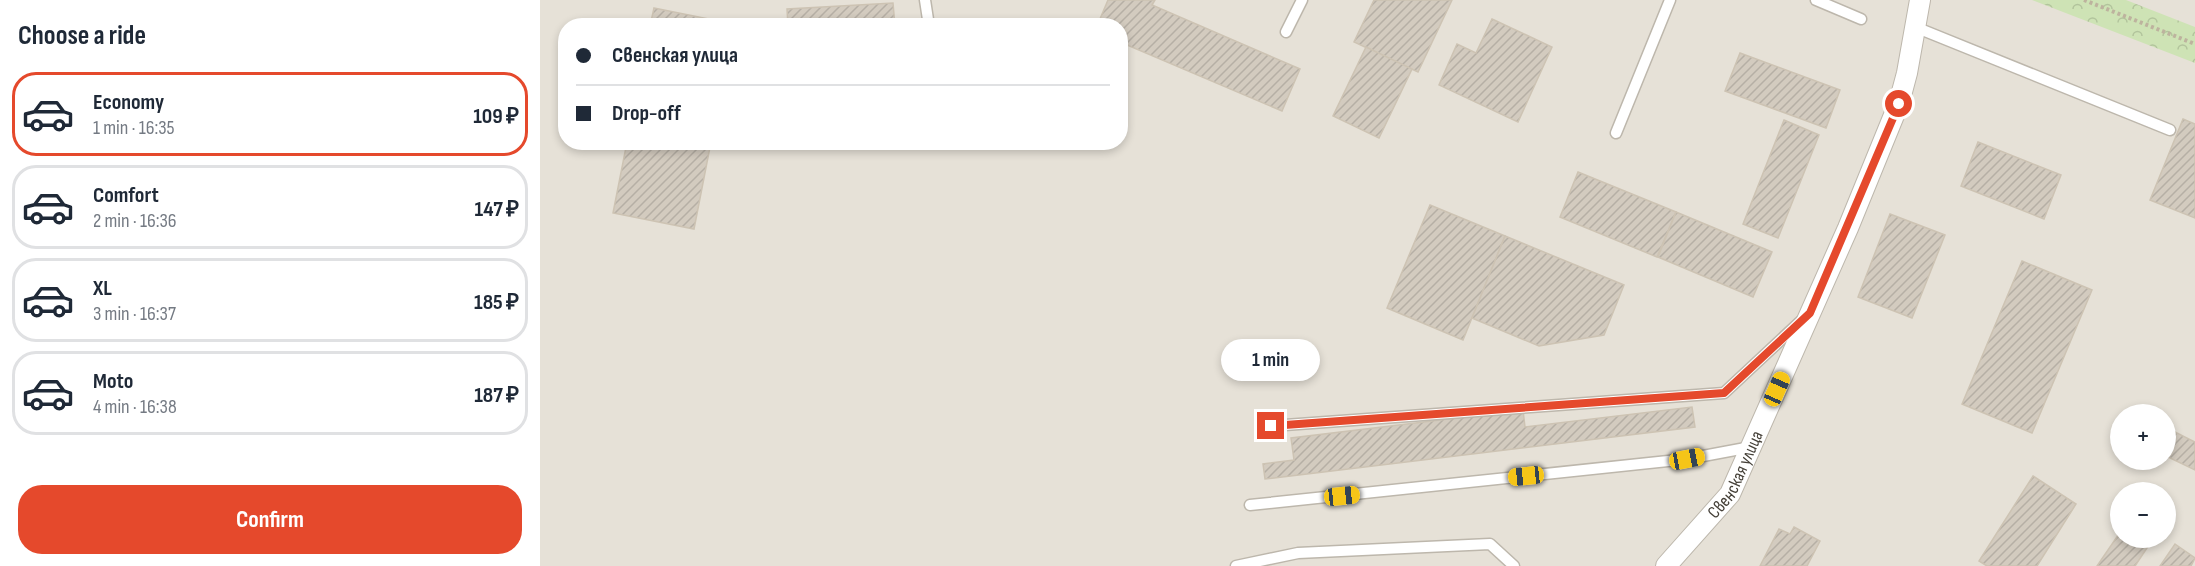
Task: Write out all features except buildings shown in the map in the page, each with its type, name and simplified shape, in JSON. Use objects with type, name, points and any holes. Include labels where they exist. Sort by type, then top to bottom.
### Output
[{"type":"street","name":"Свенская улица","points":[[1666,566],[1731,494],[1899,104],[1920,0]]},
{"type":"lane","points":[[925,0],[928,18]]},
{"type":"lane","points":[[1286,32],[1302,0]]},
{"type":"lane","points":[[1616,133],[1670,0]]},
{"type":"lane","points":[[1816,0],[1861,19]]},
{"type":"lane","points":[[1915,27],[2170,130]]},
{"type":"lane","points":[[1271,426],[1724,393],[1810,313]]},
{"type":"lane","points":[[1250,506],[1687,459],[1751,447]]},
{"type":"lane","points":[[1236,566],[1298,553],[1490,544],[1514,566]]},
{"type":"path","points":[[2084,0],[2195,44]]},
{"type":"shaded area","points":[[540,0],[2195,0],[2195,566],[540,566]]},
{"type":"green space","points":[[2032,0],[2126,0],[2195,27],[2195,63]]},
{"type":"route","points":[[1271,426],[1724,393],[1810,313],[1899,104]]}]
